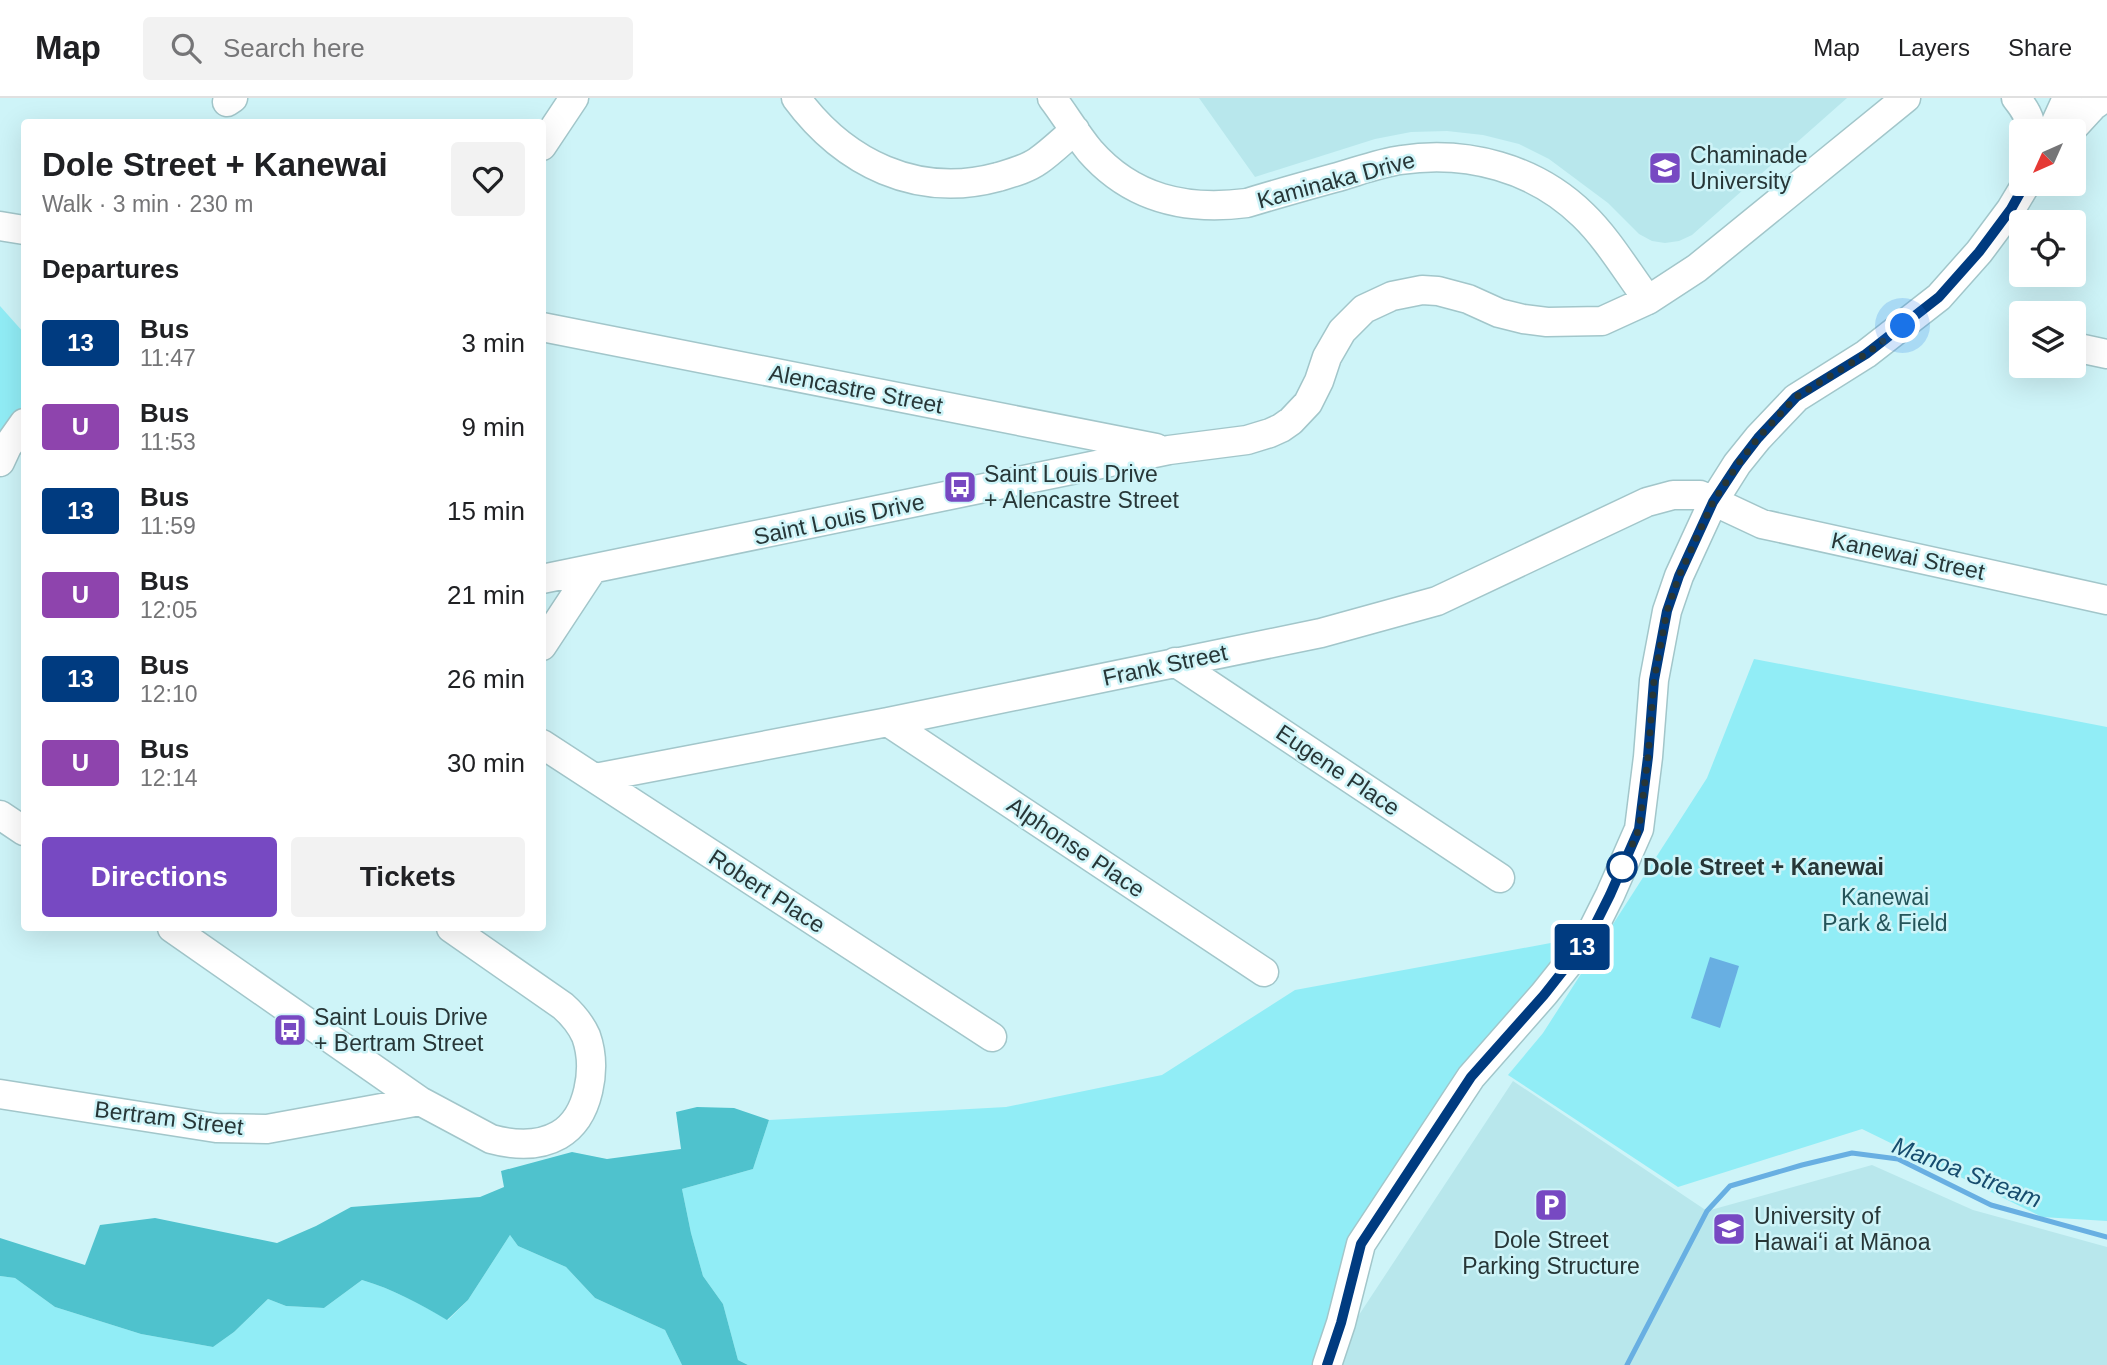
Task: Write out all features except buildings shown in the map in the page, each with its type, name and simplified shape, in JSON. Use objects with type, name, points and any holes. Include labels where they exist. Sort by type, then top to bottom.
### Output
[{"type":"street","points":[[546,140],[574,98]]},
{"type":"street","points":[[796,98],[832,139],[854,155],[878,168],[931,182],[986,180],[1012,173],[1037,162],[1075,130]]},
{"type":"street","name":"Kaminaka Drive","points":[[1052,98],[1090,150],[1107,168],[1127,183],[1173,202],[1198,206],[1247,203],[1398,160],[1426,157],[1483,161],[1520,173],[1562,197],[1584,215],[1648,300]]},
{"type":"street","points":[[2015,98],[2029,119]]},
{"type":"street","points":[[2057,119],[2067,98]]},
{"type":"street","points":[[2081,119],[2104,98]]},
{"type":"street","name":"Saint Louis Drive","points":[[546,578],[1169,450],[1259,438],[1291,421],[1308,403],[1319,382],[1327,357],[1342,331],[1364,309],[1392,296],[1422,290],[1438,291],[1522,319],[1547,322],[1602,321],[1648,300],[1697,268],[1908,101]]},
{"type":"street","points":[[1327,1365],[1341,1323],[1361,1244],[1471,1077],[1544,995],[1588,939],[1610,895],[1639,829],[1654,680],[1667,611],[1679,576],[1713,502],[1758,438],[1796,397],[1866,354],[1939,297],[1979,252],[2019,196]]},
{"type":"street","points":[[0,226],[21,230]]},
{"type":"street","points":[[1615,255],[1628,265],[1658,272],[1697,268]]},
{"type":"street","points":[[1597,321],[1609,307],[1612,298],[1615,255]]},
{"type":"street","name":"Alencastre Street","points":[[546,328],[1169,450]]},
{"type":"street","points":[[2086,349],[2107,354]]},
{"type":"street","points":[[0,461],[21,427]]},
{"type":"street","name":"Frank Street","points":[[595,778],[888,722],[1321,633],[1437,601],[1660,498],[1700,495],[1713,502]]},
{"type":"street","name":"Kanewai Street","points":[[1713,502],[1762,524],[2107,600]]},
{"type":"street","points":[[546,640],[592,570]]},
{"type":"street","name":"Eugene Place","points":[[1175,662],[1500,878]]},
{"type":"street","name":"Alphonse Place","points":[[888,722],[1264,972]]},
{"type":"street","name":"Robert Place","points":[[546,747],[992,1037]]},
{"type":"street","points":[[0,815],[21,829]]},
{"type":"street","points":[[180,931],[420,1101],[491,1139],[525,1144],[559,1135],[573,1123],[581,1109],[589,1079],[591,1055],[585,1033],[572,1014],[554,999],[455,931]]},
{"type":"street","name":"Bertram Street","points":[[0,1094],[216,1128],[267,1129],[420,1101]]},
{"type":"shaded area","name":"Chaminade University","points":[[1199,98],[1847,98],[1692,235],[1665,243],[1652,241],[1639,234],[1608,203],[1549,159],[1519,144],[1483,135],[1447,131],[1411,132],[1375,139],[1255,177]]},
{"type":"shaded area","points":[[1710,957],[1739,966],[1720,1028],[1691,1018]]},
{"type":"shaded area","name":"University of Hawaiʻi at Mānoa","points":[[1513,1081],[1707,1211],[1872,1165],[1973,1210],[2107,1247],[2107,1365],[1326,1365]]},
{"type":"shaded area","points":[[697,1107],[734,1108],[769,1120],[753,1169],[682,1189],[703,1276],[723,1304],[738,1360],[748,1365],[682,1365],[665,1330],[595,1298],[566,1267],[518,1246],[510,1235],[468,1300],[447,1320],[406,1297],[362,1280],[324,1308],[286,1306],[268,1299],[234,1332],[213,1347],[141,1334],[55,1307],[15,1278],[0,1276],[0,1238],[85,1265],[100,1225],[155,1218],[277,1243],[351,1207],[480,1197],[504,1187],[501,1171],[572,1152],[607,1159],[681,1149],[676,1112]]},
{"type":"green space","points":[[0,306],[21,330],[21,411],[0,438]]},
{"type":"green space","name":"Kanewai Park & Field","points":[[1754,659],[2107,727],[2107,1221],[2042,1217],[1862,1129],[1678,1187],[1508,1075],[1543,1033],[1707,778]]},
{"type":"green space","points":[[1556,942],[1544,994],[1408,1170],[1324,1365],[748,1365],[738,1360],[723,1304],[703,1276],[682,1189],[753,1169],[769,1120],[1006,1107],[1162,1075],[1295,990]]},
{"type":"green space","points":[[510,1235],[518,1246],[566,1267],[595,1298],[665,1330],[682,1365],[0,1365],[0,1276],[15,1278],[55,1307],[141,1334],[213,1347],[234,1332],[268,1299],[286,1306],[324,1308],[362,1280],[395,1292],[448,1320],[468,1300]]},
{"type":"waterway","name":"Manoa Stream","points":[[1627,1365],[1707,1211],[1730,1186],[1802,1165],[1852,1153],[1898,1159],[1991,1205],[2107,1237]]},
{"type":"bus line","name":"13","points":[[1327,1365],[1341,1323],[1361,1244],[1471,1077],[1544,995],[1588,939],[1610,895],[1639,829],[1654,680],[1667,611],[1679,576],[1713,502],[1758,438],[1796,397],[1866,354],[1939,297],[1979,252],[2018,196]]},
{"type":"place","name":"Chaminade University","points":[[1665,168]]},
{"type":"place","name":"Saint Louis Drive + Alencastre Street","points":[[960,487]]},
{"type":"place","name":"Dole Street + Kanewai","points":[[1622,867]]},
{"type":"place","name":"Saint Louis Drive + Bertram Street","points":[[290,1030]]},
{"type":"place","name":"Dole Street Parking Structure","points":[[1551,1205]]},
{"type":"place","name":"University of Hawaiʻi at Mānoa","points":[[1729,1229]]},
{"type":"route","points":[[1622,867],[1620,873],[1639,829],[1654,680],[1667,611],[1679,576],[1713,502],[1758,438],[1796,397],[1866,354],[1903,326]]}]
